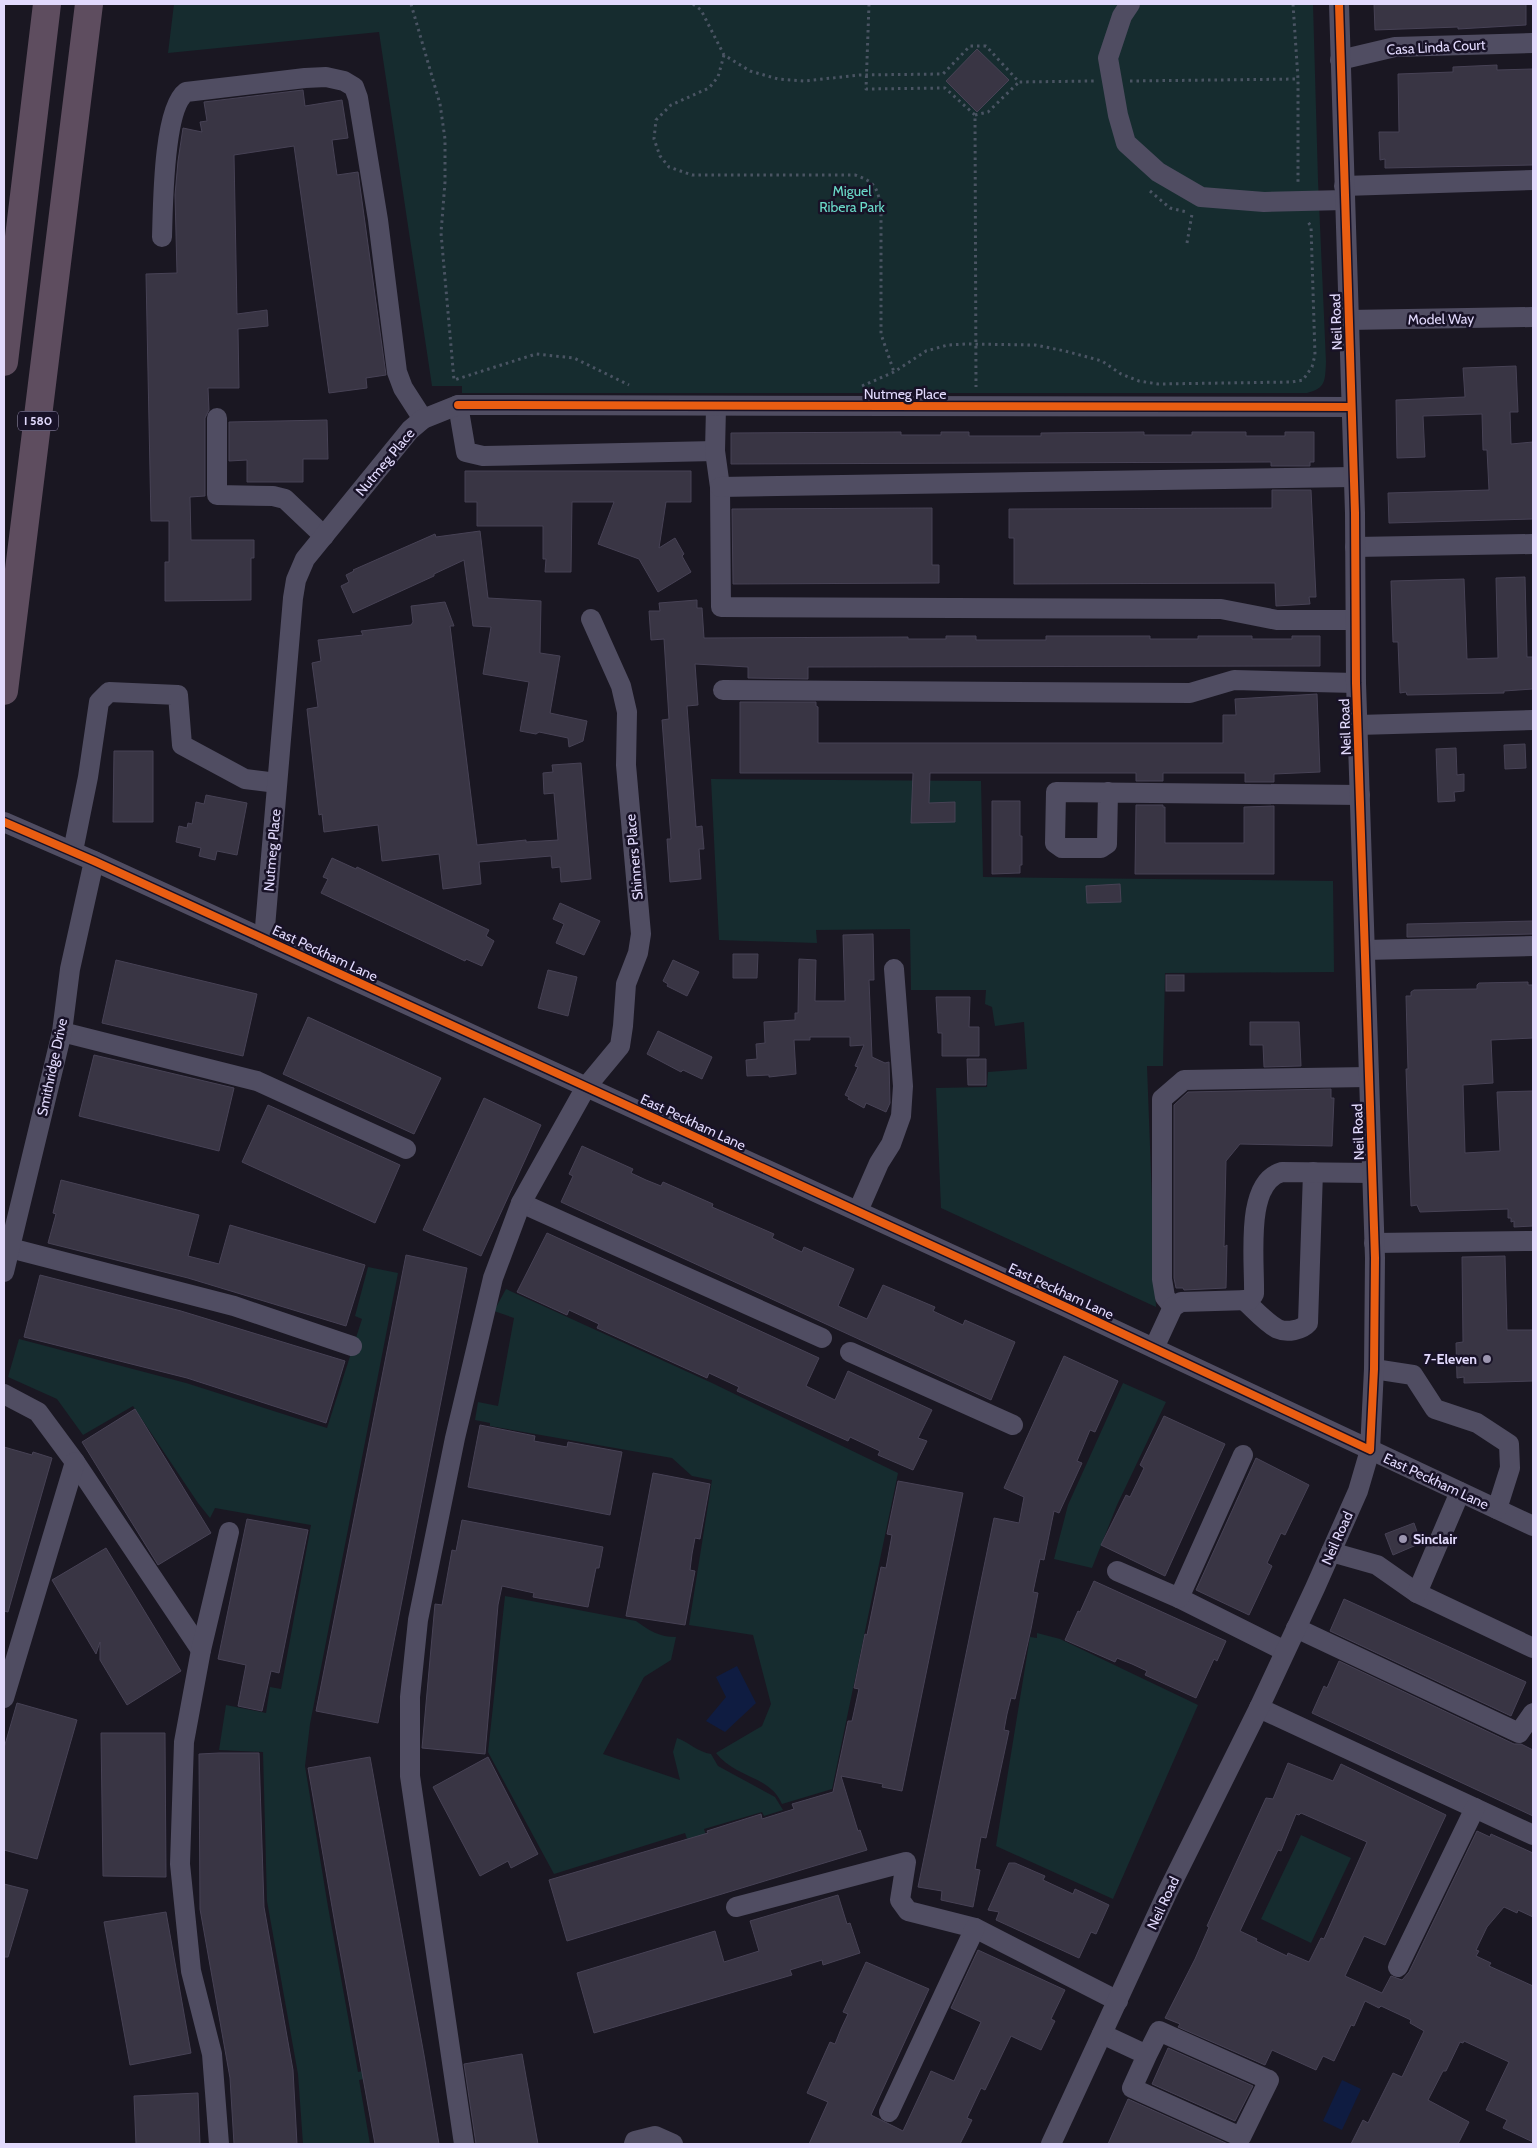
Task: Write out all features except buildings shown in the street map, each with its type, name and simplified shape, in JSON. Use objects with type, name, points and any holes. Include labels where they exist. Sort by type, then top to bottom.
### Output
[{"type":"highway","points":[[29,150],[33,4]]},
{"type":"highway","points":[[4,362],[47,4]]},
{"type":"highway","name":"I 580","points":[[4,691],[89,4]]},
{"type":"highway","points":[[71,151],[106,4]]},
{"type":"street","points":[[1130,4],[1122,16],[1099,81],[1118,115],[1126,143],[1158,172],[1201,198],[1264,202],[1345,193],[1533,180]]},
{"type":"street","name":"Neil Road","points":[[1050,2144],[1168,1891],[1259,1708],[1296,1628],[1358,1491],[1370,1450],[1374,1369],[1374,1243],[1354,620],[1354,477],[1339,4]]},
{"type":"street","name":"Casa Linda Court","points":[[1340,60],[1395,47],[1533,43]]},
{"type":"street","points":[[162,237],[164,175],[175,106],[180,96],[186,92],[305,78],[326,77],[344,81],[354,87],[358,98],[378,220],[397,372],[403,388],[423,419]]},
{"type":"street","name":"Model Way","points":[[1348,320],[1533,317]]},
{"type":"street","points":[[458,405],[466,452],[483,456],[715,451]]},
{"type":"street","name":"Nutmeg Place","points":[[264,939],[296,580],[305,559],[410,430],[423,419],[458,405],[1351,407]]},
{"type":"street","points":[[716,407],[715,451],[720,487],[721,607],[1221,609],[1277,620],[1354,620]]},
{"type":"street","points":[[217,418],[217,495],[273,496],[285,499],[324,536]]},
{"type":"street","points":[[720,487],[1354,477]]},
{"type":"street","points":[[1355,547],[1533,544]]},
{"type":"street","name":"Shinners Place","points":[[464,2144],[410,1776],[410,1697],[418,1620],[455,1438],[493,1278],[521,1203],[586,1086],[620,1046],[626,984],[638,952],[641,934],[626,765],[627,712],[622,686],[591,619]]},
{"type":"street","points":[[723,690],[1190,693],[1234,680],[1356,683]]},
{"type":"street","points":[[73,852],[88,776],[99,702],[110,692],[178,695],[182,745],[245,779],[277,783]]},
{"type":"street","points":[[1358,725],[1533,720]]},
{"type":"street","points":[[1108,792],[1360,795]]},
{"type":"street","name":"East Peckham Lane","points":[[4,822],[94,861],[858,1211],[1533,1526]]},
{"type":"street","name":"Smithridge Drive","points":[[4,1272],[62,1032],[70,969],[94,861]]},
{"type":"street","points":[[1365,950],[1533,946]]},
{"type":"street","points":[[858,1211],[879,1163],[891,1144],[901,1116],[902,1086],[894,969]]},
{"type":"street","points":[[62,1032],[257,1081],[406,1149]]},
{"type":"street","points":[[1172,1307],[1165,1298],[1162,1279],[1162,1099],[1184,1080],[1369,1077]]},
{"type":"street","points":[[1154,1348],[1172,1307],[1181,1302],[1249,1300],[1254,1294],[1255,1210],[1264,1184],[1273,1174],[1282,1172],[1372,1173]]},
{"type":"street","points":[[1244,1300],[1278,1329],[1295,1330],[1302,1328],[1308,1323],[1313,1172]]},
{"type":"street","points":[[521,1203],[822,1338]]},
{"type":"street","points":[[1374,1243],[1533,1241]]},
{"type":"street","points":[[10,1248],[234,1306],[352,1346]]},
{"type":"street","points":[[850,1352],[1013,1425]]},
{"type":"street","points":[[1374,1369],[1413,1375],[1435,1408],[1477,1423],[1509,1444],[1510,1468],[1497,1509]]},
{"type":"street","points":[[4,1394],[38,1412],[75,1462],[201,1650]]},
{"type":"street","points":[[1179,1598],[1243,1455]]},
{"type":"street","points":[[4,1698],[75,1462]]},
{"type":"street","points":[[1416,1593],[1460,1492]]},
{"type":"street","points":[[219,2144],[212,2054],[190,1971],[180,1864],[184,1742],[201,1650],[229,1532]]},
{"type":"street","points":[[1331,1552],[1377,1564],[1416,1593],[1533,1648]]},
{"type":"street","points":[[1116,1571],[1179,1598],[1285,1651]]},
{"type":"street","points":[[1296,1628],[1519,1733],[1533,1713]]},
{"type":"street","points":[[1259,1708],[1533,1835]]},
{"type":"street","points":[[1398,1967],[1475,1808]]},
{"type":"street","points":[[736,1907],[906,1862],[900,1900],[908,1911],[975,1928],[1118,2001]]},
{"type":"street","points":[[889,2112],[975,1928]]},
{"type":"street","points":[[1159,2031],[1269,2080],[1241,2137],[1132,2088],[1147,2055],[1159,2031]]},
{"type":"street","points":[[1102,2034],[1147,2055]]},
{"type":"street","points":[[634,2144],[635,2141],[654,2136],[673,2144]]},
{"type":"path","points":[[411,4],[440,104],[444,139],[445,182],[440,233],[454,380],[536,354],[574,358],[635,388]]},
{"type":"path","points":[[693,4],[701,10],[724,55],[750,70],[778,79],[804,81],[867,75],[943,74],[970,46],[986,46],[1019,82]]},
{"type":"path","points":[[869,4],[866,89],[945,88],[975,115],[976,393]]},
{"type":"path","points":[[1293,4],[1298,79],[1298,190]]},
{"type":"path","points":[[724,55],[718,77],[709,88],[671,105],[656,120],[654,139],[660,156],[668,167],[692,175],[856,175],[868,180],[877,188],[881,205],[881,334],[894,372]]},
{"type":"path","points":[[975,115],[988,112],[1019,82],[1298,79]]},
{"type":"path","points":[[1142,185],[1170,208],[1197,215]]},
{"type":"path","points":[[1187,243],[1192,214]]},
{"type":"path","points":[[860,387],[894,372],[926,350],[948,345],[976,344],[1035,345],[1102,361],[1121,374],[1138,381],[1158,384],[1292,382],[1304,380],[1312,367],[1315,355],[1312,226],[1306,220]]},
{"type":"green space","name":"Miguel Ribera Park","points":[[174,4],[1313,4],[1326,362],[1325,379],[1318,389],[1307,393],[462,393],[462,386],[432,386],[379,32],[168,53]]},
{"type":"green space","points":[[711,779],[981,781],[983,877],[1333,881],[1334,972],[1165,973],[1163,1066],[1147,1066],[1156,1307],[941,1208],[936,1088],[987,1087],[988,1072],[1027,1069],[1024,1022],[995,1026],[992,1007],[985,1004],[986,990],[911,990],[910,929],[816,930],[817,943],[719,940]]},
{"type":"green space","points":[[368,1267],[398,1273],[310,1724],[305,1766],[358,2072],[405,2063],[407,2071],[359,2080],[370,2144],[303,2144],[298,2074],[267,1901],[263,1752],[219,1750],[226,1705],[266,1713],[270,1687],[281,1689],[311,1525],[215,1508],[210,1518],[133,1406],[83,1435],[57,1399],[8,1377],[19,1339],[186,1383],[327,1428],[362,1319],[355,1316]]},
{"type":"green space","points":[[506,1289],[712,1383],[898,1473],[832,1789],[782,1804],[769,1787],[733,1768],[716,1753],[762,1726],[771,1704],[753,1635],[689,1625],[712,1480],[692,1476],[672,1458],[490,1426],[490,1423],[475,1420],[478,1402],[498,1406],[514,1318],[494,1311]]},
{"type":"green space","points":[[1123,1383],[1166,1402],[1117,1505],[1092,1568],[1054,1559],[1068,1505]]},
{"type":"green space","points":[[505,1596],[636,1621],[655,1633],[676,1637],[671,1660],[644,1677],[603,1754],[680,1780],[673,1752],[677,1738],[711,1754],[718,1766],[775,1797],[783,1810],[764,1816],[762,1812],[704,1829],[724,1892],[707,1897],[685,1833],[554,1874],[488,1752]]},
{"type":"green space","points":[[1037,1633],[1060,1639],[1198,1705],[1113,1899],[996,1846],[1030,1637],[1037,1638]]},
{"type":"green space","points":[[1301,1835],[1351,1858],[1311,1943],[1261,1919]]},
{"type":"water","points":[[737,1666],[756,1703],[725,1732],[706,1721],[726,1697],[716,1677]]},
{"type":"water","points":[[1342,2080],[1361,2089],[1342,2130],[1323,2121]]},
{"type":"cycle path","points":[[4,822],[94,861],[1066,1307],[1370,1450],[1374,1369],[1375,1258],[1356,683],[1355,513],[1339,4]]},
{"type":"cycle path","points":[[458,405],[1351,407]]},
{"type":"place","name":"7-Eleven","points":[[1487,1359]]},
{"type":"place","name":"Sinclair","points":[[1403,1539]]}]
